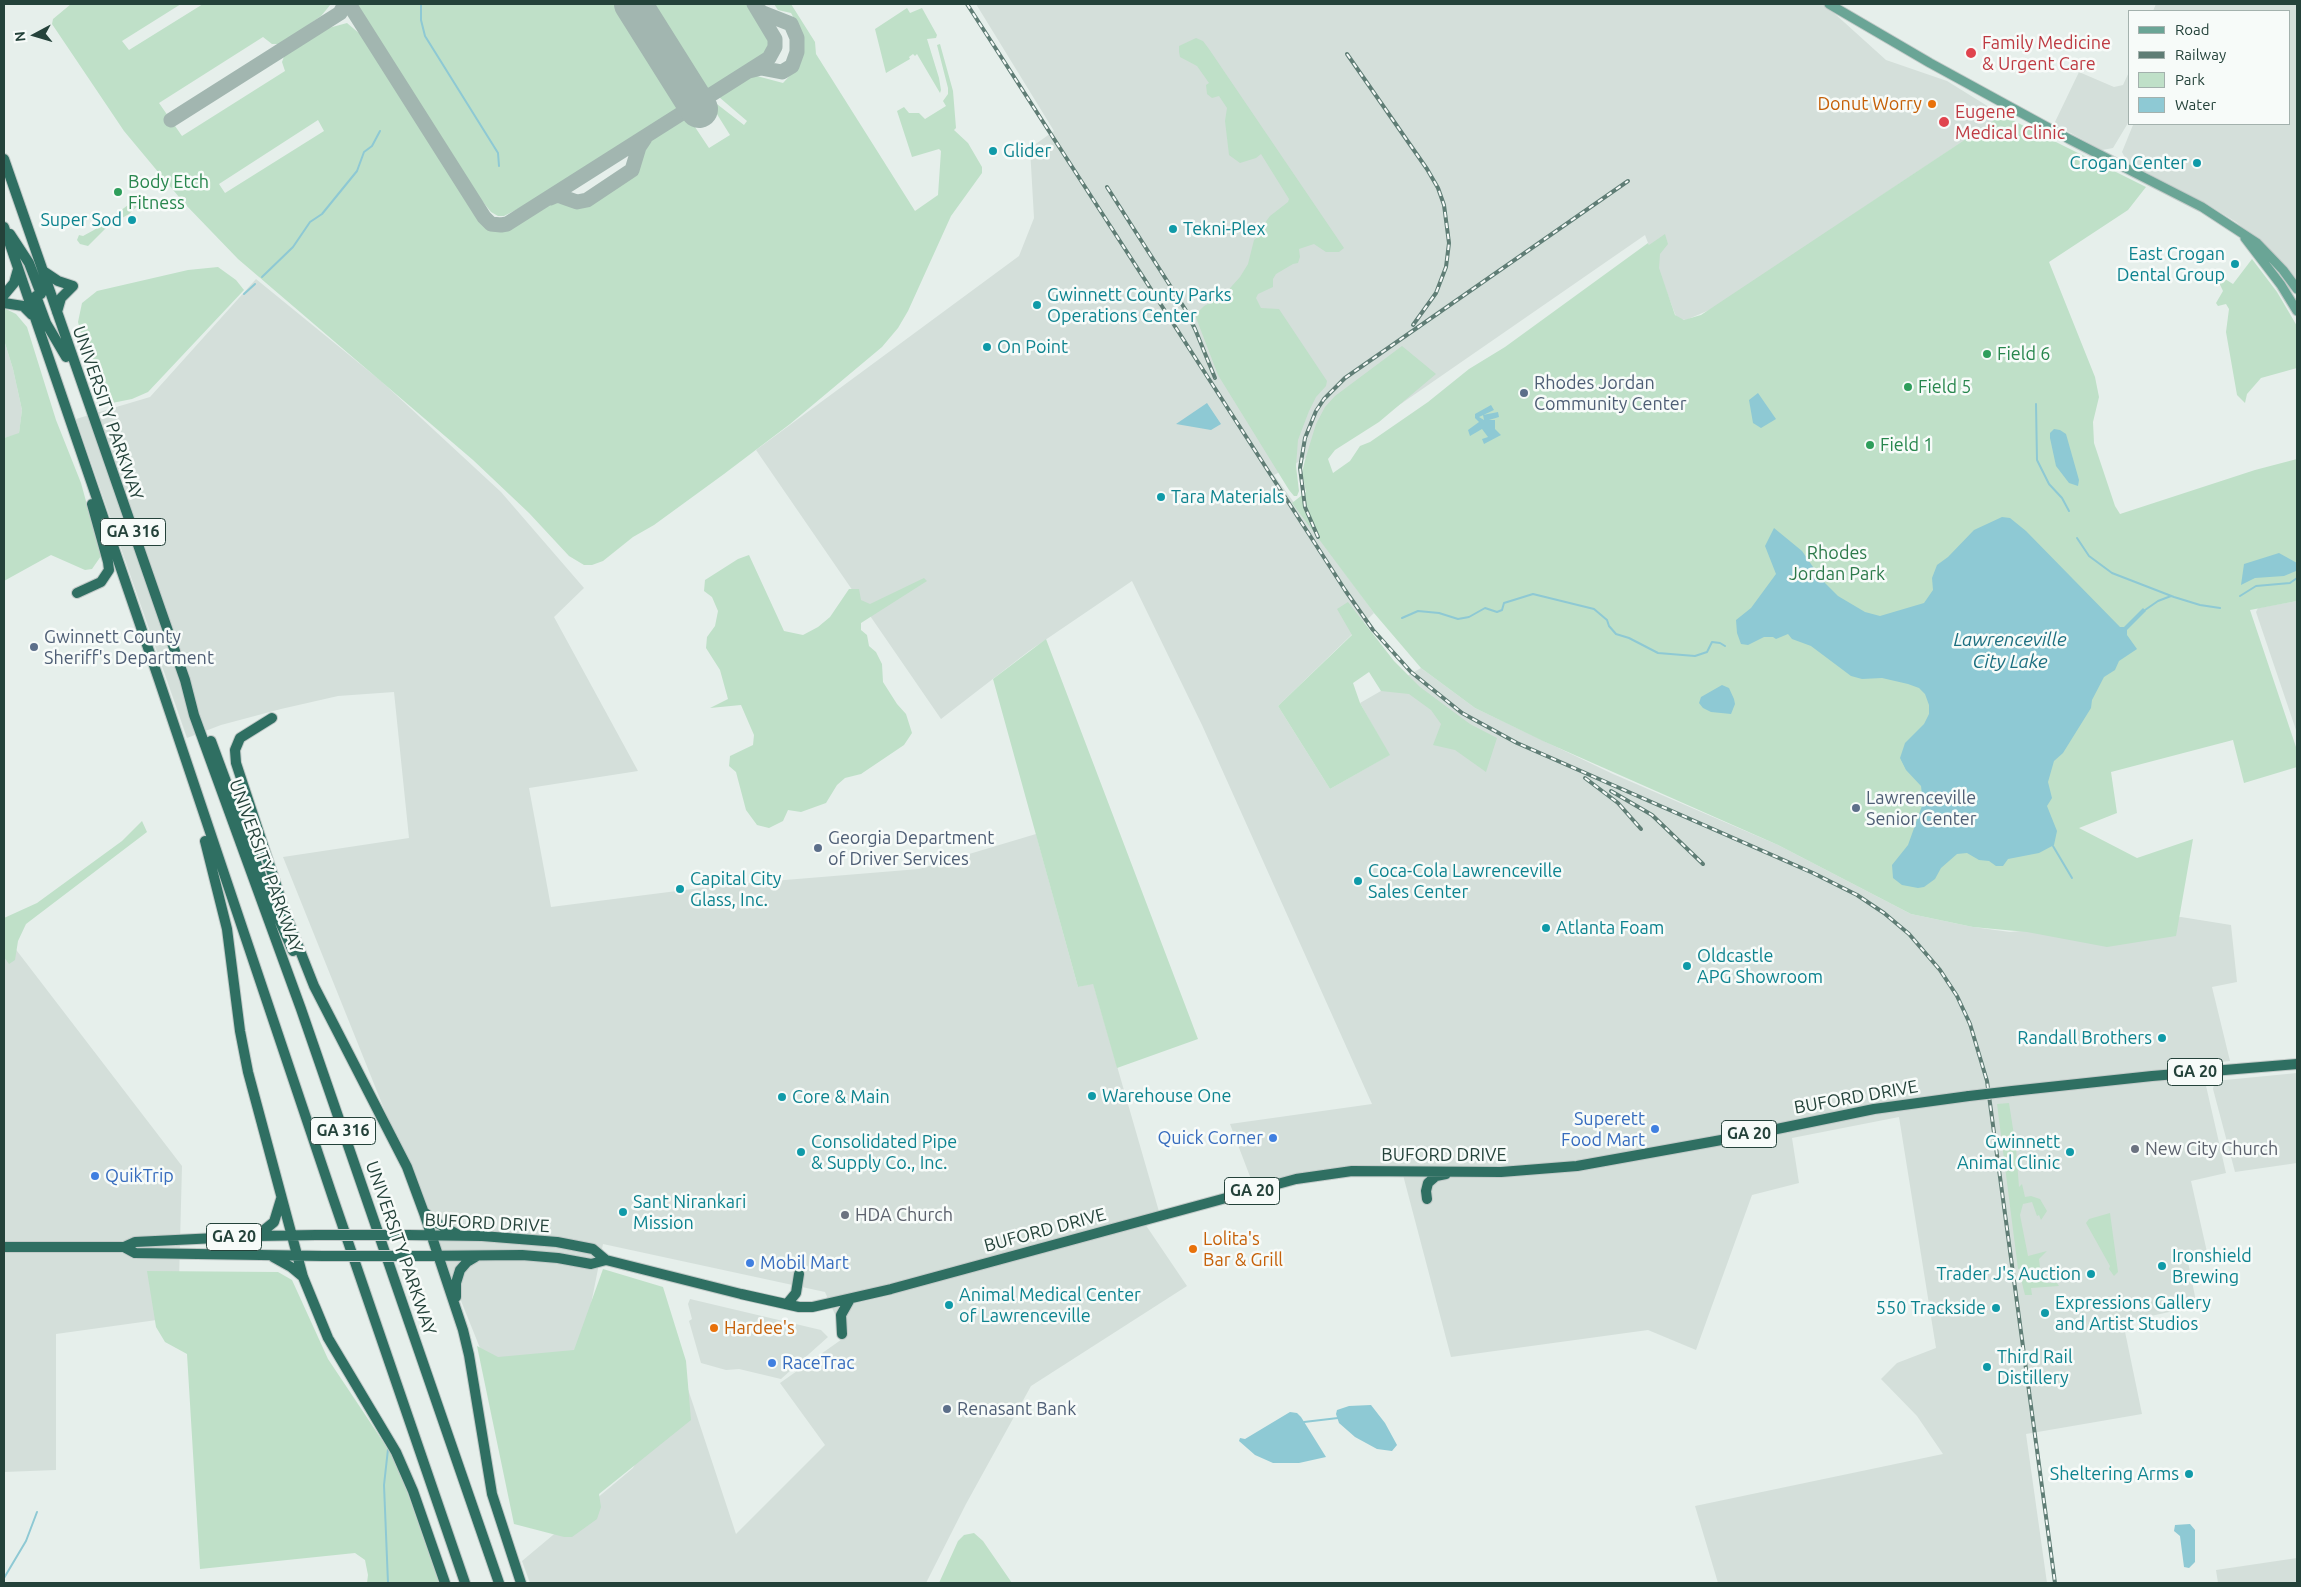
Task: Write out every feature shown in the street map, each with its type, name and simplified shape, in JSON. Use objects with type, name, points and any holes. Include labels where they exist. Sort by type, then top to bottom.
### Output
[{"type":"highway","name":"UNIVERSITY PARKWAY","points":[[4,159],[42,270],[34,318],[466,1583]]},
{"type":"highway","name":"UNIVERSITY PARKWAY","points":[[4,226],[18,268],[39,295],[57,313],[185,680],[194,715],[301,1009],[499,1583]]},
{"type":"highway","points":[[4,226],[28,263],[49,329],[75,368]]},
{"type":"highway","points":[[4,295],[13,287],[18,268]]},
{"type":"highway","points":[[42,270],[58,282],[73,286],[60,300],[57,313]]},
{"type":"highway","points":[[4,303],[23,306],[34,318]]},
{"type":"highway","points":[[77,593],[104,580],[109,566],[91,499],[86,466]]},
{"type":"highway","points":[[185,680],[200,713],[268,895],[291,946],[314,986],[407,1167],[424,1212],[470,1355],[492,1494],[521,1583]]},
{"type":"highway","points":[[272,718],[242,736],[236,746],[236,759],[286,915],[314,986]]},
{"type":"highway","points":[[184,758],[221,900],[248,1072],[299,1256],[303,1277],[332,1345],[396,1452],[413,1491],[445,1583]]},
{"type":"highway","name":"BUFORD DRIVE","points":[[4,1247],[124,1247],[134,1242],[293,1235],[432,1235],[552,1241],[593,1250],[606,1260],[787,1304],[812,1307],[850,1300],[1296,1179],[1352,1171],[1510,1172],[1578,1166],[1738,1137],[1868,1110],[2012,1091],[2152,1076],[2297,1064]]},
{"type":"highway","points":[[1427,1199],[1426,1191],[1430,1182],[1436,1176],[1453,1172]]},
{"type":"highway","points":[[257,1236],[268,1229],[276,1218],[281,1193]]},
{"type":"highway","points":[[424,1212],[444,1228],[461,1236]]},
{"type":"highway","name":"BUFORD DRIVE","points":[[124,1247],[134,1253],[270,1256],[522,1255],[558,1258],[591,1264],[606,1260]]},
{"type":"highway","points":[[456,1307],[456,1283],[460,1270],[478,1255]]},
{"type":"highway","points":[[270,1256],[291,1267],[303,1277]]},
{"type":"highway","points":[[787,1304],[796,1293],[799,1274]]},
{"type":"highway","points":[[842,1334],[841,1315],[850,1300]]},
{"type":"main road","points":[[1829,4],[1914,54],[2062,135],[2202,207],[2245,237],[2257,243],[2269,254],[2297,289]]},
{"type":"main road","points":[[2245,237],[2281,285],[2297,311]]},
{"type":"shaded area","points":[[976,4],[1824,4],[1886,60],[1947,81],[2002,115],[1714,308],[1686,320],[1678,319],[1675,314],[1645,235],[1379,419],[1274,475],[1374,613],[1278,706],[1330,789],[1389,755],[1360,703],[1421,668],[1475,708],[1613,774],[1778,845],[1911,914],[1973,927],[2010,932],[2181,917],[2231,925],[2237,982],[2212,987],[2230,1061],[2201,1064],[2226,1173],[2191,1181],[2207,1252],[2187,1257],[2197,1306],[2123,1322],[2142,1414],[2026,1434],[2047,1583],[1718,1583],[1695,1506],[1943,1454],[1917,1416],[1881,1379],[1897,1363],[1936,1348],[1899,1117],[1792,1138],[1799,1183],[1752,1195],[1696,1350],[1648,1330],[1451,1357],[1403,1175],[1333,1170],[1254,1187],[1230,1124],[1372,1104],[1202,725],[1132,581],[1029,651],[941,719],[756,450],[1019,256],[1034,218],[1030,148],[1054,131]]},
{"type":"shaded area","points":[[2156,4],[2297,4],[2297,283],[2266,247],[2236,222],[2200,200],[2128,163],[2122,152],[2133,125],[2291,125],[2291,10],[2153,10]]},
{"type":"shaded area","points":[[2079,72],[2114,87],[2123,85],[2128,74],[2128,123],[2113,148],[2102,150],[2054,124]]},
{"type":"shaded area","points":[[256,279],[381,381],[501,492],[584,588],[554,617],[638,771],[529,788],[551,907],[724,885],[919,869],[1036,834],[1078,987],[1093,983],[1160,1215],[1143,1221],[1187,1286],[1031,1386],[966,1504],[926,1583],[530,1583],[522,1561],[633,1468],[681,1368],[736,1534],[825,1445],[780,1383],[845,1337],[825,1292],[603,1244],[581,1354],[488,1368],[283,857],[409,838],[394,692],[338,696],[221,725],[187,738],[76,419],[150,397]]},
{"type":"shaded area","points":[[4,340],[22,410],[19,434],[4,438]]},
{"type":"shaded area","points":[[2297,601],[2297,733],[2256,612],[2258,608]]},
{"type":"shaded area","points":[[4,934],[182,1166],[178,1319],[171,1318],[56,1334],[56,1470],[4,1472]]},
{"type":"shaded area","points":[[2297,1073],[2297,1163],[2235,1172],[2213,1089],[2215,1081]]},
{"type":"shaded area","points":[[690,1299],[821,1330],[828,1337],[781,1379],[739,1369],[726,1370],[701,1363],[689,1321],[692,1319],[688,1304]]},
{"type":"shaded area","points":[[2297,1558],[2297,1583],[2218,1583],[2216,1570]]},
{"type":"green space","points":[[71,4],[181,4],[122,41],[129,50],[203,4],[331,4],[321,16],[281,44],[272,44],[263,37],[159,103],[182,136],[285,71],[282,62],[286,51],[325,29],[347,23],[360,34],[384,67],[480,221],[495,230],[510,228],[552,202],[583,208],[638,173],[645,143],[686,117],[689,118],[709,148],[730,135],[710,103],[713,101],[744,125],[747,121],[719,97],[753,75],[783,83],[795,70],[802,54],[802,36],[791,13],[778,10],[774,4],[791,4],[815,42],[816,54],[915,211],[938,195],[941,151],[939,149],[912,157],[897,111],[904,107],[909,113],[919,113],[925,119],[946,106],[943,101],[948,94],[948,88],[937,45],[940,44],[953,91],[956,128],[954,130],[968,143],[982,167],[982,173],[951,216],[908,311],[898,328],[882,347],[790,424],[724,474],[654,525],[633,537],[603,561],[592,565],[584,565],[569,556],[529,513],[473,460],[238,259],[184,203],[124,131],[52,24],[53,19]],"holes":[[[318,120],[324,131],[225,193],[219,184]]]},
{"type":"green space","points":[[354,4],[617,4],[676,97],[677,108],[670,117],[542,197],[504,216],[498,216],[491,212],[467,182]]},
{"type":"green space","points":[[647,4],[747,4],[769,39],[770,49],[764,56],[714,88],[702,88]]},
{"type":"green space","points":[[907,8],[910,13],[922,8],[937,35],[936,38],[927,39],[939,78],[940,93],[917,54],[915,56],[913,54],[909,57],[910,59],[886,73],[875,29]]},
{"type":"green space","points":[[1196,38],[1203,41],[1209,49],[1344,248],[1339,252],[1326,252],[1314,244],[1299,249],[1300,257],[1298,263],[1276,274],[1273,279],[1273,287],[1258,294],[1256,298],[1261,308],[1279,309],[1327,381],[1326,386],[1316,397],[1309,411],[1298,440],[1296,466],[1299,491],[1297,496],[1294,496],[1289,490],[1218,375],[1195,315],[1204,306],[1223,296],[1240,277],[1248,264],[1254,240],[1260,235],[1259,231],[1270,216],[1288,202],[1289,199],[1261,154],[1256,158],[1240,163],[1229,155],[1225,121],[1227,108],[1219,96],[1212,98],[1207,94],[1206,85],[1209,83],[1197,66],[1180,57],[1179,46]]},
{"type":"green space","name":"Rhodes Jordan Park","points":[[2002,115],[2146,187],[2128,210],[2049,262],[2095,377],[2099,397],[2093,422],[2094,443],[2115,506],[2120,514],[2255,470],[2297,459],[2297,601],[2250,610],[2297,750],[2297,767],[2244,783],[2233,740],[2111,772],[2117,813],[2079,828],[2137,858],[2193,839],[2176,936],[2107,947],[2027,932],[1973,927],[1911,914],[1778,845],[1543,741],[1475,708],[1421,668],[1374,613],[1292,503],[1306,492],[1302,473],[1316,424],[1325,407],[1335,396],[1402,346],[1436,374],[1379,422],[1335,450],[1328,459],[1333,473],[1350,461],[1360,446],[1370,442],[1428,402],[1469,369],[1505,347],[1648,243],[1649,245],[1665,234],[1668,244],[1660,254],[1659,268],[1675,315],[1684,320],[1701,315]]},
{"type":"green space","points":[[139,197],[142,199],[141,203],[129,214],[108,226],[88,246],[80,244],[77,240],[79,235],[83,236],[94,230]]},
{"type":"green space","points":[[2252,259],[2277,292],[2297,326],[2297,368],[2261,378],[2247,394],[2245,403],[2237,395],[2226,332],[2229,309],[2226,304],[2218,306],[2216,303],[2223,291],[2214,272],[2233,284]]},
{"type":"green space","points":[[218,267],[236,280],[244,290],[148,392],[132,399],[112,403],[94,376],[86,352],[78,322],[82,303],[97,291],[188,270]]},
{"type":"green space","points":[[4,308],[16,314],[27,327],[56,420],[81,483],[101,556],[92,569],[85,570],[51,555],[4,581],[4,438],[19,433],[22,410],[4,340]]},
{"type":"green space","points":[[749,555],[784,631],[803,635],[818,627],[830,617],[849,589],[859,589],[861,600],[870,604],[924,578],[927,581],[861,623],[861,630],[867,635],[869,646],[876,652],[882,664],[883,682],[906,714],[912,733],[904,745],[861,774],[845,778],[837,785],[826,803],[801,812],[788,810],[783,821],[769,828],[757,825],[746,810],[736,772],[729,766],[730,756],[753,745],[754,735],[741,705],[710,708],[728,699],[720,670],[706,648],[707,637],[715,626],[718,611],[712,597],[704,591],[705,580],[738,559]]},
{"type":"green space","points":[[1348,602],[1394,661],[1420,687],[1470,724],[1497,738],[1486,772],[1455,750],[1433,745],[1441,724],[1431,710],[1409,694],[1381,691],[1369,672],[1353,683],[1360,703],[1390,755],[1330,789],[1278,706],[1352,635],[1337,609]]},
{"type":"green space","points":[[1046,639],[1198,1039],[1117,1068],[1093,984],[1078,987],[993,679]]},
{"type":"green space","points":[[142,821],[147,832],[26,924],[18,941],[15,960],[9,964],[4,957],[4,918],[37,903],[122,841]]},
{"type":"green space","points":[[2009,1103],[2016,1148],[2019,1187],[2022,1184],[2025,1197],[2031,1196],[2040,1199],[2047,1211],[2041,1220],[2039,1215],[2037,1216],[2032,1202],[2023,1204],[2020,1215],[2028,1256],[2047,1251],[2039,1259],[2041,1277],[2047,1283],[2057,1283],[2059,1286],[2031,1288],[2032,1295],[2025,1295],[2021,1279],[2022,1268],[2018,1269],[1997,1104]]},
{"type":"green space","points":[[2110,1213],[2118,1272],[2114,1276],[2086,1223],[2089,1219]]},
{"type":"green space","points":[[603,1269],[663,1287],[686,1361],[691,1420],[599,1494],[601,1507],[597,1519],[572,1537],[564,1537],[514,1524],[477,1346],[498,1357],[574,1350]]},
{"type":"green space","points":[[147,1271],[278,1272],[292,1280],[328,1359],[396,1461],[440,1583],[367,1583],[368,1575],[365,1560],[355,1553],[200,1569],[187,1354],[165,1342],[156,1327]]},
{"type":"green space","points":[[974,1533],[983,1541],[1012,1583],[939,1583],[958,1541],[964,1535]]},
{"type":"water","points":[[1758,393],[1776,419],[1761,428],[1753,423],[1749,400]]},
{"type":"water","points":[[1207,403],[1221,424],[1211,430],[1176,424]]},
{"type":"water","points":[[1491,405],[1494,410],[1484,415],[1498,412],[1499,417],[1489,420],[1495,420],[1495,429],[1501,435],[1484,444],[1482,439],[1488,437],[1482,429],[1470,436],[1468,430],[1479,422],[1475,418],[1475,414]]},
{"type":"water","points":[[2054,429],[2066,434],[2079,480],[2078,486],[2069,483],[2056,466],[2050,438],[2050,433]]},
{"type":"water","name":"Lawrenceville City Lake","points":[[2002,517],[2010,518],[2026,531],[2120,627],[2124,627],[2143,608],[2146,611],[2127,630],[2127,635],[2137,649],[2119,661],[2115,670],[2104,677],[2092,700],[2091,708],[2063,753],[2054,761],[2048,782],[2052,798],[2047,806],[2057,831],[2054,845],[2039,853],[2008,859],[2003,866],[1996,866],[1989,861],[1979,860],[1967,853],[1957,854],[1941,868],[1935,879],[1924,887],[1918,888],[1902,885],[1893,878],[1892,865],[1908,845],[1923,803],[1921,786],[1906,770],[1900,758],[1905,743],[1924,724],[1929,714],[1929,705],[1925,694],[1919,688],[1908,684],[1882,678],[1862,679],[1851,676],[1811,646],[1792,639],[1788,634],[1776,639],[1764,637],[1748,645],[1741,644],[1737,633],[1736,620],[1751,608],[1776,574],[1765,546],[1774,528],[1802,551],[1822,580],[1838,596],[1865,612],[1880,616],[1924,603],[1933,590],[1932,578],[1937,565],[1948,557],[1974,530]]},
{"type":"water","points":[[2279,553],[2297,563],[2296,571],[2284,576],[2255,578],[2241,585],[2244,564]]},
{"type":"water","points":[[1722,685],[1729,688],[1734,699],[1735,704],[1731,714],[1711,712],[1703,708],[1699,703],[1701,697]]},
{"type":"water","points":[[1371,1405],[1385,1423],[1397,1445],[1392,1451],[1377,1449],[1355,1437],[1339,1423],[1336,1414],[1337,1410],[1349,1406]]},
{"type":"water","points":[[1290,1412],[1297,1413],[1301,1417],[1326,1457],[1299,1463],[1273,1463],[1255,1455],[1239,1441],[1240,1438],[1245,1439]]},
{"type":"water","points":[[2190,1524],[2195,1530],[2195,1562],[2189,1568],[2184,1567],[2180,1536],[2174,1531],[2175,1525]]},
{"type":"waterway","points":[[421,4],[421,20],[425,36],[498,153],[499,166]]},
{"type":"waterway","points":[[262,277],[293,247],[310,222],[322,214],[357,171],[364,152],[372,146],[380,131]]},
{"type":"waterway","points":[[244,294],[255,284]]},
{"type":"waterway","points":[[2036,404],[2037,460],[2049,484],[2062,498],[2069,511]]},
{"type":"waterway","points":[[2077,538],[2089,556],[2112,573],[2174,597],[2200,605],[2220,608]]},
{"type":"waterway","points":[[2240,596],[2256,586],[2290,583],[2297,578]]},
{"type":"waterway","points":[[1402,618],[1418,611],[1439,613],[1458,619],[1469,617],[1485,608],[1497,612],[1502,610],[1504,603],[1533,594],[1594,609],[1607,620],[1609,626],[1616,634],[1629,638],[1658,653],[1695,656],[1707,652],[1712,642],[1725,646]]},
{"type":"waterway","points":[[2145,610],[2158,601],[2171,596]]},
{"type":"waterway","points":[[2053,846],[2072,878]]},
{"type":"waterway","points":[[1304,1422],[1338,1418]]},
{"type":"waterway","points":[[388,1449],[384,1485],[388,1583]]},
{"type":"waterway","points":[[4,1578],[26,1541],[37,1512]]},
{"type":"taxiway","points":[[171,120],[340,13],[345,4]]},
{"type":"taxiway","points":[[349,4],[484,217],[491,224],[501,225],[507,224],[769,58],[775,47],[775,39],[754,4]]},
{"type":"taxiway","points":[[749,71],[761,68],[782,72],[792,66],[797,52],[797,38],[791,24],[757,9]]},
{"type":"taxiway","points":[[550,198],[557,195],[577,202],[587,200],[632,170],[639,147],[645,138]]},
{"type":"runway","points":[[633,4],[699,109]]},
{"type":"railway","points":[[967,4],[1345,590],[1373,630],[1411,672],[1462,713],[1517,743],[1813,873],[1857,895],[1884,913],[1909,934],[1940,970],[1957,996],[1970,1024],[1987,1081],[2055,1583]]},
{"type":"railway","points":[[1347,54],[1427,169],[1438,188],[1444,205],[1449,243],[1446,267],[1436,293],[1413,325]]},
{"type":"railway","points":[[1318,537],[1305,507],[1300,468],[1305,438],[1316,411],[1324,399],[1345,378],[1628,181]]},
{"type":"railway","points":[[1107,187],[1185,309],[1215,378]]},
{"type":"railway","points":[[1585,778],[1618,803],[1641,829]]},
{"type":"railway","points":[[1611,791],[1652,815],[1703,864]]},
{"type":"place","name":"Family Medicine & Urgent Care","points":[[1971,53]]},
{"type":"place","name":"Donut Worry","points":[[1932,104]]},
{"type":"place","name":"Eugene Medical Clinic","points":[[1944,122]]},
{"type":"place","name":"Glider","points":[[993,151]]},
{"type":"place","name":"Crogan Center","points":[[2197,163]]},
{"type":"place","name":"Body Etch Fitness","points":[[118,192]]},
{"type":"place","name":"Super Sod","points":[[132,220]]},
{"type":"place","name":"Tekni-Plex","points":[[1173,229]]},
{"type":"place","name":"East Crogan Dental Group","points":[[2235,264]]},
{"type":"place","name":"Gwinnett County Parks Operations Center","points":[[1037,305]]},
{"type":"place","name":"On Point","points":[[987,347]]},
{"type":"place","name":"Field 6","points":[[1987,354]]},
{"type":"place","name":"Field 5","points":[[1908,387]]},
{"type":"place","name":"Rhodes Jordan Community Center","points":[[1524,393]]},
{"type":"place","name":"Field 1","points":[[1870,445]]},
{"type":"place","name":"Tara Materials","points":[[1161,497]]},
{"type":"place","name":"Gwinnett County Sheriff's Department","points":[[34,647]]},
{"type":"place","name":"Lawrenceville Senior Center","points":[[1856,808]]},
{"type":"place","name":"Georgia Department of Driver Services","points":[[818,848]]},
{"type":"place","name":"Coca-Cola Lawrenceville Sales Center","points":[[1358,881]]},
{"type":"place","name":"Capital City Glass, Inc.","points":[[680,889]]},
{"type":"place","name":"Atlanta Foam","points":[[1546,928]]},
{"type":"place","name":"Oldcastle APG Showroom","points":[[1687,966]]},
{"type":"place","name":"Randall Brothers","points":[[2162,1038]]},
{"type":"place","name":"Warehouse One","points":[[1092,1096]]},
{"type":"place","name":"Core & Main","points":[[782,1097]]},
{"type":"place","name":"Superett Food Mart","points":[[1655,1129]]},
{"type":"place","name":"Quick Corner","points":[[1273,1138]]},
{"type":"place","name":"New City Church","points":[[2135,1149]]},
{"type":"place","name":"Consolidated Pipe & Supply Co., Inc.","points":[[801,1152]]},
{"type":"place","name":"Gwinnett Animal Clinic","points":[[2070,1152]]},
{"type":"place","name":"QuikTrip","points":[[95,1176]]},
{"type":"place","name":"Sant Nirankari Mission","points":[[623,1212]]},
{"type":"place","name":"HDA Church","points":[[845,1215]]},
{"type":"place","name":"Lolita's Bar & Grill","points":[[1193,1249]]},
{"type":"place","name":"Mobil Mart","points":[[750,1263]]},
{"type":"place","name":"Ironshield Brewing","points":[[2162,1266]]},
{"type":"place","name":"Trader J's Auction","points":[[2091,1274]]},
{"type":"place","name":"Animal Medical Center of Lawrenceville","points":[[949,1305]]},
{"type":"place","name":"550 Trackside","points":[[1996,1308]]},
{"type":"place","name":"Expressions Gallery and Artist Studios","points":[[2045,1313]]},
{"type":"place","name":"Hardee's","points":[[714,1328]]},
{"type":"place","name":"RaceTrac","points":[[772,1363]]},
{"type":"place","name":"Third Rail Distillery","points":[[1987,1367]]},
{"type":"place","name":"Renasant Bank","points":[[947,1409]]},
{"type":"place","name":"Sheltering Arms","points":[[2189,1474]]}]
